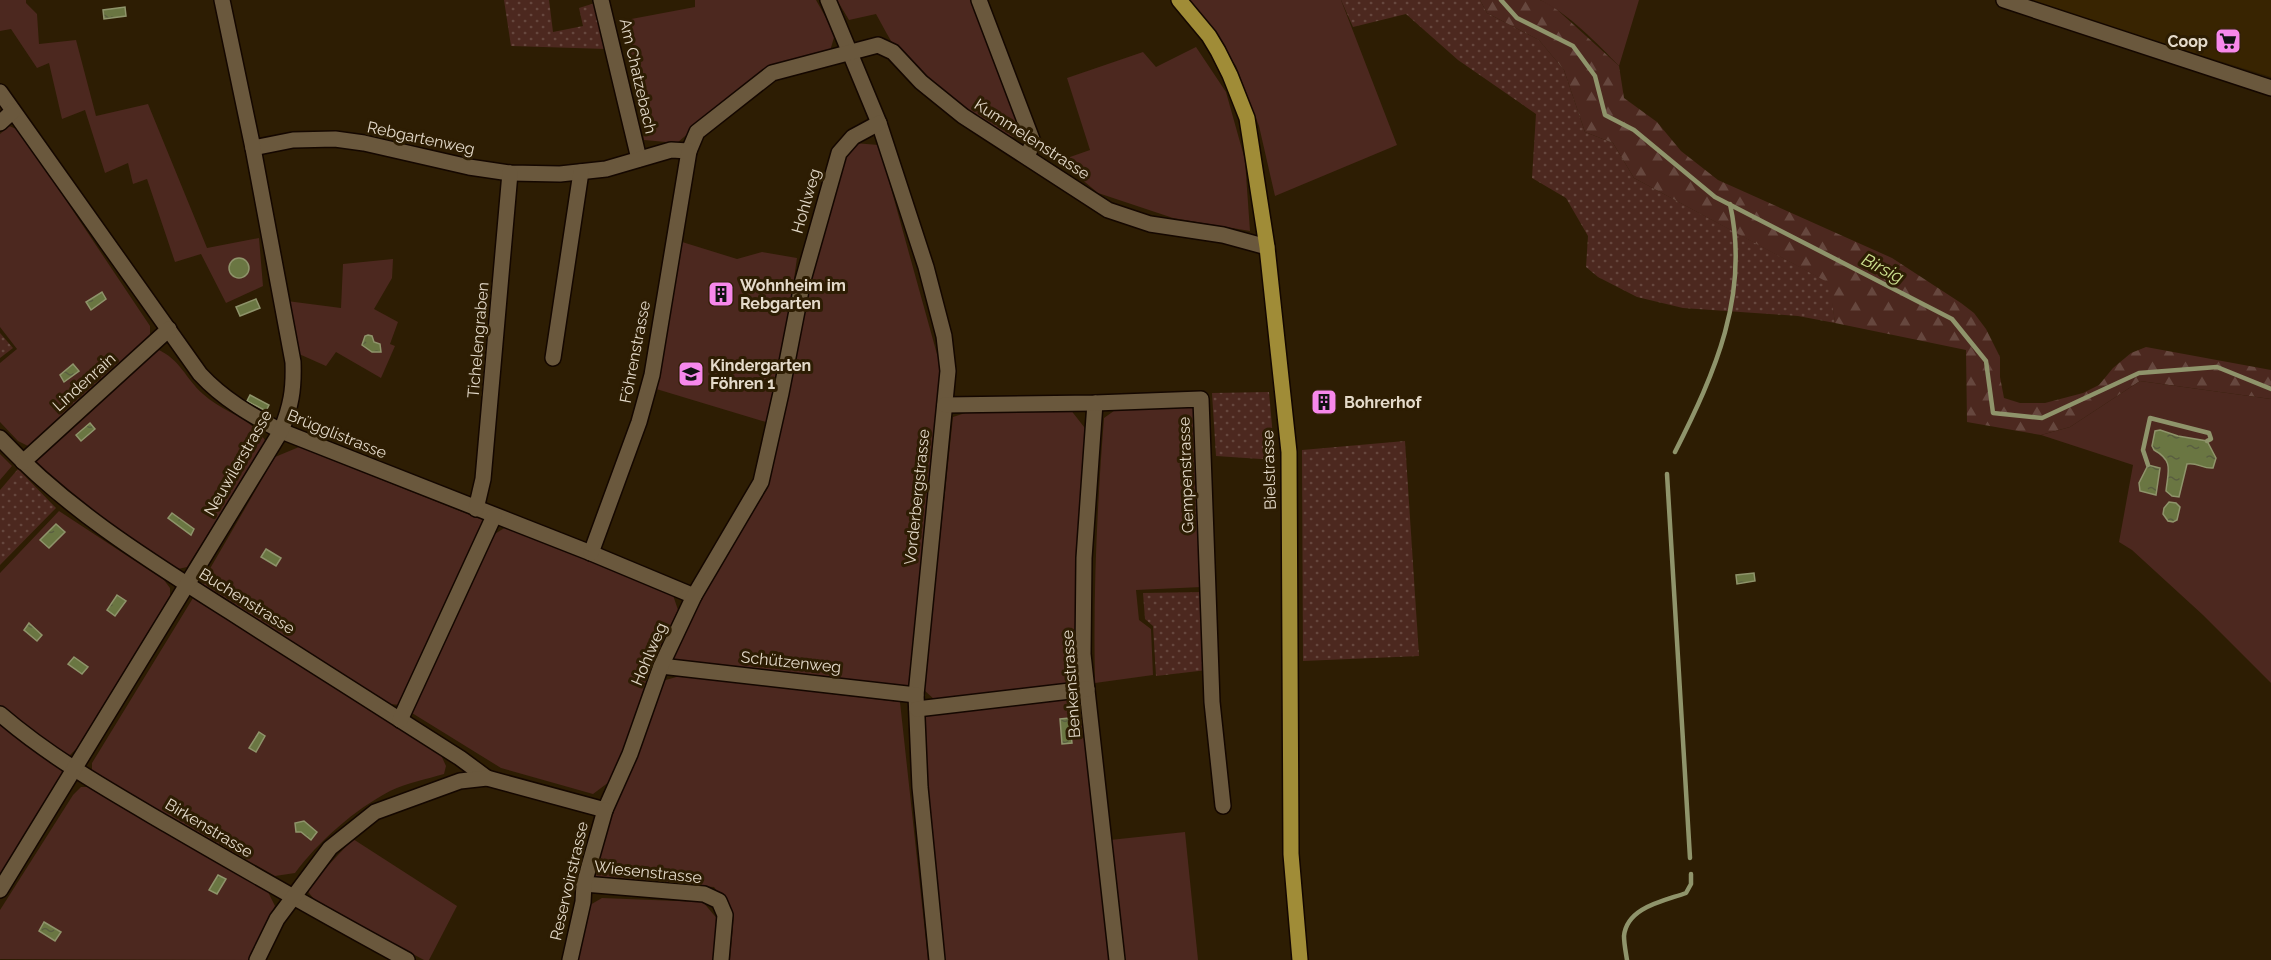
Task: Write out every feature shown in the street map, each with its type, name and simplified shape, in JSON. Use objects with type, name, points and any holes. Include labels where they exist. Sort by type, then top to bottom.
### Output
[{"type":"main road","name":"Bielstrasse","points":[[1179,0],[1209,36],[1218,51],[1230,75],[1246,118],[1267,247],[1288,452],[1291,854],[1300,960]]},
{"type":"street","name":"Neuwilerstrasse","points":[[0,891],[281,431],[291,406],[294,387],[293,362],[253,148],[222,0]]},
{"type":"street","name":"Am Chatzebach","points":[[601,0],[639,159]]},
{"type":"street","points":[[689,151],[697,132],[772,74],[851,51],[828,0]]},
{"type":"street","points":[[979,0],[1033,142],[1028,157]]},
{"type":"street","points":[[2004,0],[2271,88]]},
{"type":"street","name":"Kummelenstrasse","points":[[851,51],[878,45],[893,52],[921,82],[963,116],[1108,210],[1150,224],[1223,234],[1267,247]]},
{"type":"street","name":"Vorderbergstrasse","points":[[851,51],[879,123],[926,267],[944,336],[948,370],[916,702],[920,787],[937,960]]},
{"type":"street","name":"Brügglistrasse","points":[[0,92],[200,374],[216,392],[281,431],[694,596]]},
{"type":"street","points":[[0,123],[13,111]]},
{"type":"street","name":"Hohlweg","points":[[605,810],[630,754],[661,666],[694,596],[761,482],[803,280],[839,153],[853,138],[879,123]]},
{"type":"street","name":"Rebgartenweg","points":[[253,148],[293,140],[335,139],[364,143],[469,167],[510,173],[560,174],[606,170],[671,150],[689,151]]},
{"type":"street","name":"Föhrenstrasse","points":[[591,553],[639,422],[652,375],[689,151]]},
{"type":"street","points":[[553,358],[581,172]]},
{"type":"street","name":"Tichelengraben","points":[[476,509],[483,479],[510,173]]},
{"type":"street","name":"Lindenrain","points":[[23,462],[169,329]]},
{"type":"street","name":"Gempenstrasse","points":[[945,405],[1095,404],[1201,399],[1212,702],[1223,806]]},
{"type":"street","name":"Benkenstrasse","points":[[1095,404],[1084,558],[1083,654],[1117,960]]},
{"type":"street","name":"Buchenstrasse","points":[[0,438],[23,462],[76,508],[129,548],[460,758],[487,778]]},
{"type":"street","points":[[400,720],[494,516]]},
{"type":"street","name":"Schützenweg","points":[[661,666],[916,702],[1087,689]]},
{"type":"street","name":"Birkenstrasse","points":[[0,714],[20,732],[75,769],[291,897],[407,960]]},
{"type":"street","points":[[257,960],[277,919],[291,897],[330,848],[375,812],[460,781],[487,778],[605,810]]},
{"type":"street","name":"Reservoirstrasse","points":[[570,960],[583,902],[584,884],[605,810]]},
{"type":"street","name":"Wiesenstrasse","points":[[584,884],[704,894],[719,901],[725,915],[721,960]]},
{"type":"shaded area","name":"Coop","points":[[2022,0],[2271,0],[2271,77]]},
{"type":"green space","points":[[0,0],[26,0],[26,3],[37,14],[39,44],[76,40],[96,116],[148,104],[207,248],[259,238],[263,286],[226,303],[201,254],[175,262],[147,179],[133,184],[128,163],[105,173],[85,110],[62,119],[49,63],[37,68],[11,29],[0,31]]},
{"type":"green space","points":[[504,0],[549,0],[553,32],[583,26],[579,8],[595,3],[607,49],[511,46]]},
{"type":"green space","points":[[695,0],[816,0],[835,34],[830,51],[761,71],[677,143],[644,140],[626,20],[695,7]]},
{"type":"green space","points":[[837,0],[973,0],[1021,130],[1014,137],[967,114],[934,88],[907,61],[894,46],[876,14],[849,20]]},
{"type":"green space","points":[[1188,0],[1341,0],[1397,145],[1275,196],[1259,126],[1236,66]]},
{"type":"green space","points":[[1341,0],[1480,0],[1487,13],[1539,40],[1564,70],[1585,132],[1613,143],[1634,178],[1830,283],[1835,323],[1798,316],[1683,308],[1637,297],[1598,277],[1586,267],[1588,236],[1566,198],[1532,178],[1536,114],[1458,60],[1406,14],[1353,27]]},
{"type":"green space","points":[[1480,0],[1540,0],[1552,5],[1619,66],[1624,98],[1657,122],[1681,151],[1718,180],[1892,258],[1961,303],[1974,313],[1986,329],[2000,357],[2000,377],[2004,398],[2020,403],[2045,403],[2083,393],[2099,385],[2113,368],[2131,353],[2146,347],[2271,370],[2271,399],[2140,381],[2070,427],[2041,435],[1967,422],[1966,350],[1835,323],[1829,283],[1634,178],[1613,143],[1585,132],[1564,70],[1539,40],[1487,13]]},
{"type":"green space","points":[[1540,0],[1639,0],[1619,66],[1572,21]]},
{"type":"green space","points":[[1196,47],[1226,92],[1245,160],[1250,231],[1173,218],[1098,193],[1073,172],[1070,157],[1090,150],[1067,78],[1143,52],[1156,67]]},
{"type":"green space","points":[[9,126],[19,130],[150,326],[150,340],[30,447],[18,441],[0,422],[0,363],[17,349],[0,327],[0,134]]},
{"type":"green space","points":[[854,143],[879,145],[940,365],[911,690],[670,661],[706,587],[768,488],[795,358],[805,292],[842,160]]},
{"type":"green space","points":[[679,241],[737,259],[762,252],[797,258],[789,314],[766,422],[653,388]]},
{"type":"green space","points":[[393,259],[392,278],[374,309],[398,322],[390,344],[395,346],[381,378],[336,352],[326,366],[299,354],[287,301],[341,308],[343,264]]},
{"type":"green space","points":[[0,333],[13,348],[0,358]]},
{"type":"green space","points":[[157,349],[172,358],[203,394],[253,427],[266,442],[187,567],[178,569],[170,567],[94,517],[29,463]]},
{"type":"green space","points":[[2140,381],[2271,399],[2271,683],[2203,615],[2132,550],[2119,542],[2133,465],[2041,435],[2070,427]]},
{"type":"green space","points":[[1269,392],[1275,460],[1216,456],[1212,393]]},
{"type":"green space","points":[[1195,404],[1202,587],[1136,590],[1139,620],[1151,629],[1153,675],[1095,683],[1096,550],[1104,418],[1118,408]]},
{"type":"green space","points":[[1070,409],[1088,432],[1076,588],[1080,684],[936,701],[924,690],[953,417],[965,413]]},
{"type":"green space","points":[[1405,441],[1419,656],[1303,661],[1302,450]]},
{"type":"green space","points":[[299,447],[485,521],[401,705],[389,704],[201,584],[275,457]]},
{"type":"green space","points":[[0,454],[12,466],[0,480]]},
{"type":"green space","points":[[18,469],[56,508],[0,565],[0,490]]},
{"type":"green space","points":[[59,511],[164,580],[170,588],[170,596],[77,748],[70,755],[61,753],[42,742],[0,705],[0,573]]},
{"type":"green space","points":[[506,527],[673,595],[678,610],[654,659],[613,779],[593,794],[501,768],[412,713],[493,535]]},
{"type":"green space","points":[[1204,592],[1207,670],[1156,676],[1153,626],[1145,619],[1143,593]]},
{"type":"green space","points":[[193,598],[441,755],[446,766],[444,774],[390,791],[363,807],[315,849],[295,873],[275,876],[99,776],[92,771],[92,763]]},
{"type":"green space","points":[[680,676],[900,702],[928,960],[730,960],[734,914],[714,887],[592,880],[612,813],[642,745],[662,681]]},
{"type":"green space","points":[[1079,695],[1110,960],[944,960],[920,715]]},
{"type":"green space","points":[[0,723],[58,765],[62,772],[60,780],[0,878]]},
{"type":"green space","points":[[81,787],[92,787],[267,890],[275,906],[249,960],[0,959],[0,910],[73,795]]},
{"type":"green space","points":[[1185,832],[1198,960],[1123,960],[1110,840]]},
{"type":"green space","points":[[353,839],[457,906],[429,960],[424,960],[317,903],[306,889]]},
{"type":"green space","points":[[602,898],[703,902],[719,921],[714,960],[575,960],[590,905]]},
{"type":"water","points":[[125,7],[126,16],[104,19],[103,10]]},
{"type":"water","points":[[239,258],[246,261],[249,268],[246,275],[239,278],[232,275],[229,268],[232,261]]},
{"type":"water","points":[[102,292],[106,299],[91,310],[86,302]]},
{"type":"water","points":[[256,299],[260,308],[240,316],[236,307]]},
{"type":"water","points":[[365,336],[372,336],[374,342],[380,344],[381,352],[372,352],[362,345]]},
{"type":"water","points":[[73,364],[79,371],[64,382],[60,375]]},
{"type":"water","points":[[250,395],[269,405],[266,411],[247,401]]},
{"type":"water","points":[[90,423],[95,429],[81,441],[76,435]]},
{"type":"water","points":[[2160,430],[2207,441],[2216,458],[2213,468],[2187,464],[2179,497],[2172,496],[2166,491],[2167,463],[2165,458],[2152,446],[2155,431]]},
{"type":"water","points":[[2148,465],[2160,468],[2156,495],[2140,491],[2139,483]]},
{"type":"water","points":[[2169,502],[2176,503],[2180,507],[2177,520],[2173,522],[2168,521],[2163,514]]},
{"type":"water","points":[[172,513],[194,529],[191,535],[168,518]]},
{"type":"water","points":[[56,524],[65,532],[49,548],[40,540]]},
{"type":"water","points":[[266,549],[281,558],[276,566],[261,557]]},
{"type":"water","points":[[1754,573],[1755,581],[1737,584],[1736,575]]},
{"type":"water","points":[[117,595],[126,601],[115,616],[107,610]]},
{"type":"water","points":[[29,623],[42,635],[37,641],[24,630]]},
{"type":"water","points":[[74,657],[88,667],[82,674],[68,664]]},
{"type":"water","points":[[1069,718],[1072,743],[1062,744],[1060,719]]},
{"type":"water","points":[[259,732],[265,736],[256,752],[249,748]]},
{"type":"water","points":[[304,821],[317,832],[311,840],[301,832],[296,832],[295,823]]},
{"type":"water","points":[[218,875],[226,879],[217,894],[209,890]]},
{"type":"water","points":[[44,922],[61,932],[55,941],[39,931]]},
{"type":"waterway","name":"Birsig","points":[[1501,0],[1517,18],[1573,46],[1595,76],[1605,115],[1634,130],[1715,197],[1952,319],[1986,361],[1993,413],[2042,418],[2139,373],[2217,367],[2271,389]]},
{"type":"waterway","points":[[1675,452],[1715,363],[1732,301],[1735,237],[1730,204]]},
{"type":"waterway","points":[[2148,465],[2143,450],[2150,418],[2209,433],[2211,439],[2207,441]]},
{"type":"waterway","points":[[1667,474],[1690,858]]},
{"type":"waterway","points":[[1627,960],[1624,936],[1632,918],[1658,902],[1686,893],[1691,884],[1691,874]]},
{"type":"place","name":"Coop","points":[[2228,41]]},
{"type":"place","name":"Wohnheim im Rebgarten","points":[[721,294]]},
{"type":"place","name":"Kindergarten Föhren 1","points":[[691,374]]},
{"type":"place","name":"Bohrerhof","points":[[1324,402]]}]
